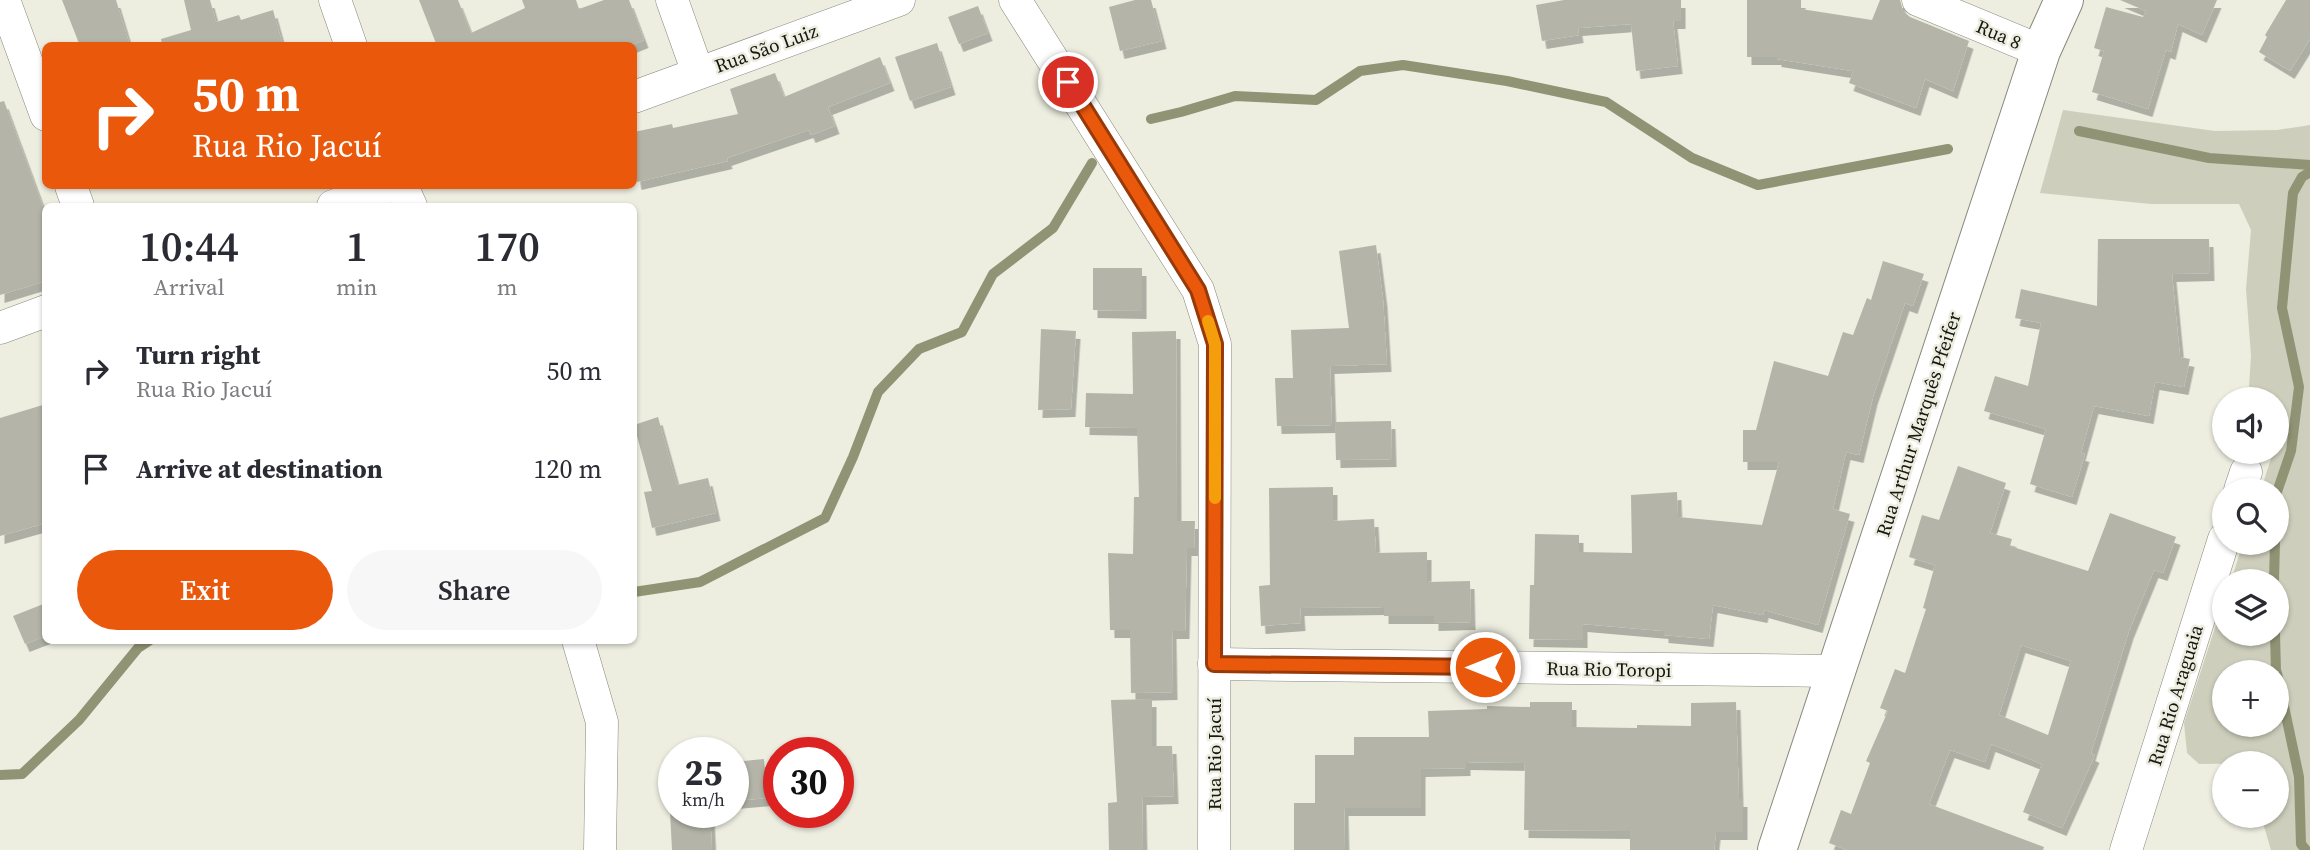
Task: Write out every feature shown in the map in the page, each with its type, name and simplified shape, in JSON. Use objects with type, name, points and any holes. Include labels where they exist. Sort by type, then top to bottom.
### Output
[{"type":"street","points":[[4,0],[42,104]]},
{"type":"street","points":[[335,0],[350,42]]},
{"type":"street","points":[[672,0],[698,73]]},
{"type":"street","name":"Rua São Luiz","points":[[637,96],[899,0]]},
{"type":"street","name":"Rua Rio Jacuí","points":[[1015,0],[1198,290],[1215,344],[1214,850]]},
{"type":"street","name":"Rua 8","points":[[1918,0],[2041,51]]},
{"type":"street","name":"Rua Arthur Marquês Pfeifer","points":[[1777,850],[2041,51],[2064,0]]},
{"type":"street","points":[[342,203],[382,189]]},
{"type":"street","points":[[0,328],[42,312]]},
{"type":"street","name":"Rua Rio Araguaia","points":[[2126,850],[2219,555]]},
{"type":"street","points":[[580,644],[602,722],[600,850]]},
{"type":"street","name":"Rua Rio Toropi","points":[[1214,664],[1836,671]]},
{"type":"green space","points":[[2063,110],[2215,131],[2277,130],[2310,125],[2310,850],[2271,850],[2265,828],[2289,828],[2289,751],[2212,751],[2212,764],[2199,764],[2187,753],[2184,723],[2212,637],[2212,646],[2289,646],[2289,569],[2235,569],[2239,555],[2289,555],[2289,478],[2265,478],[2269,464],[2289,464],[2289,387],[2249,387],[2251,356],[2246,289],[2251,230],[2239,204],[2151,204],[2040,193]]},
{"type":"building","points":[[62,0],[116,0],[129,42],[78,42]]},
{"type":"building","points":[[184,0],[210,0],[216,22],[239,15],[241,20],[273,10],[282,42],[161,42],[161,39],[191,30]]},
{"type":"building","points":[[419,0],[458,0],[471,33],[525,8],[522,0],[576,0],[579,9],[604,0],[629,0],[644,40],[637,43],[435,42]]},
{"type":"building","points":[[1135,0],[1151,0],[1162,41],[1120,51],[1109,7]]},
{"type":"building","points":[[1564,0],[1681,0],[1681,21],[1673,21],[1678,66],[1636,71],[1631,24],[1578,28],[1579,35],[1542,41],[1536,5]]},
{"type":"building","points":[[1747,0],[1801,0],[1801,9],[1872,20],[1880,0],[1900,0],[1903,11],[1910,17],[1969,41],[1953,91],[1925,79],[1916,108],[1849,83],[1853,71],[1777,57],[1747,57]]},
{"type":"building","points":[[2120,0],[2217,0],[2202,35],[2178,24],[2171,52],[2166,50],[2148,109],[2092,92],[2104,51],[2094,48],[2106,7],[2143,17],[2146,11]]},
{"type":"building","points":[[2286,0],[2310,0],[2310,39],[2290,71],[2259,52],[2267,37],[2265,35]]},
{"type":"building","points":[[978,6],[988,33],[959,44],[948,17]]},
{"type":"building","points":[[937,43],[951,87],[910,101],[895,57]]},
{"type":"building","points":[[880,57],[890,83],[828,107],[835,126],[811,135],[809,130],[727,158],[728,161],[637,182],[637,131],[672,124],[673,128],[738,114],[730,89],[775,73],[784,97]]},
{"type":"building","points":[[4,101],[42,204],[42,282],[0,295],[0,102]]},
{"type":"building","points":[[2098,239],[2209,239],[2210,273],[2172,274],[2180,357],[2190,359],[2184,387],[2155,382],[2149,416],[2094,406],[2081,453],[2085,454],[2072,497],[2030,484],[2046,429],[1984,411],[1995,376],[2028,386],[2041,323],[2015,318],[2021,289],[2097,306]]},
{"type":"building","points":[[1376,245],[1387,364],[1330,366],[1332,425],[1277,426],[1275,378],[1293,378],[1291,330],[1349,328],[1339,251]]},
{"type":"building","points":[[1883,261],[1924,274],[1913,306],[1905,303],[1873,397],[1859,455],[1846,452],[1833,509],[1850,514],[1818,625],[1764,610],[1763,615],[1713,605],[1709,639],[1664,635],[1664,631],[1583,624],[1583,640],[1529,639],[1535,534],[1579,535],[1579,552],[1632,553],[1631,495],[1677,492],[1678,517],[1762,525],[1779,462],[1743,462],[1743,430],[1756,430],[1774,361],[1828,376],[1843,332],[1853,335],[1867,298],[1871,300]]},
{"type":"building","points":[[1093,268],[1142,268],[1142,311],[1093,310]]},
{"type":"building","points":[[1041,329],[1076,331],[1071,409],[1038,410]]},
{"type":"building","points":[[1176,331],[1177,521],[1195,521],[1194,548],[1187,548],[1185,631],[1172,631],[1173,692],[1131,693],[1130,630],[1110,630],[1108,553],[1133,554],[1134,497],[1139,497],[1137,428],[1085,427],[1086,393],[1133,394],[1132,332]]},
{"type":"building","points":[[42,405],[42,524],[0,536],[0,418]]},
{"type":"building","points":[[658,417],[677,485],[708,478],[716,513],[652,528],[644,492],[652,491],[637,436],[637,424]]},
{"type":"building","points":[[1391,421],[1392,459],[1336,460],[1335,422]]},
{"type":"building","points":[[1958,466],[2006,483],[1990,533],[2012,539],[2010,546],[2088,571],[2110,513],[2176,537],[2163,573],[2154,570],[2129,631],[2091,753],[2095,755],[2062,828],[2023,812],[2042,764],[1991,744],[1985,762],[1950,750],[1929,804],[2044,847],[2043,850],[1847,850],[1829,843],[1841,810],[1851,814],[1870,763],[1866,761],[1888,711],[1880,708],[1895,669],[1905,673],[1926,609],[1923,608],[1935,565],[1909,557],[1922,515],[1939,520]],"holes":[[[2021,645],[2071,661],[2048,735],[1999,715]]]},
{"type":"building","points":[[1333,487],[1333,521],[1374,519],[1376,553],[1427,552],[1427,582],[1470,581],[1471,622],[1434,623],[1434,616],[1384,616],[1384,607],[1300,608],[1301,623],[1261,626],[1259,586],[1270,585],[1269,488]]},
{"type":"building","points":[[42,605],[42,638],[25,644],[13,616]]},
{"type":"building","points":[[1152,699],[1152,746],[1172,746],[1174,796],[1142,797],[1143,850],[1109,850],[1108,803],[1117,802],[1111,700]]},
{"type":"building","points":[[1530,702],[1572,702],[1572,727],[1637,728],[1637,725],[1691,726],[1691,703],[1736,702],[1739,799],[1743,799],[1743,832],[1716,832],[1714,850],[1630,850],[1630,831],[1524,830],[1525,763],[1466,762],[1466,768],[1421,769],[1421,808],[1344,808],[1345,850],[1294,850],[1294,803],[1315,803],[1315,755],[1354,755],[1354,737],[1429,737],[1428,711],[1487,709],[1487,706],[1530,707]]},
{"type":"building","points":[[763,759],[763,798],[749,800],[749,760]]},
{"type":"building","points":[[671,828],[711,828],[712,850],[672,850]]},
{"type":"waterway","points":[[1151,119],[1235,96],[1316,100],[1360,71],[1403,65],[1507,81],[1606,102],[1692,158],[1758,185],[1948,149]]},
{"type":"waterway","points":[[2079,131],[2209,158],[2310,165]]},
{"type":"waterway","points":[[637,592],[700,582],[825,518],[853,457],[878,392],[919,349],[962,332],[993,274],[1053,228],[1092,163]]},
{"type":"waterway","points":[[2282,478],[2291,451],[2299,387],[2282,308],[2293,193],[2302,177],[2310,172]]},
{"type":"waterway","points":[[2274,569],[2275,555]]},
{"type":"waterway","points":[[0,775],[22,774],[79,720],[144,644]]},
{"type":"waterway","points":[[2275,646],[2276,660]]},
{"type":"waterway","points":[[2289,730],[2299,777],[2301,844],[2306,850]]},
{"type":"slow traffic","points":[[1208,321],[1215,344],[1215,498]]},
{"type":"route","points":[[1068,82],[1198,290],[1215,344],[1214,664],[1485,667]]}]
